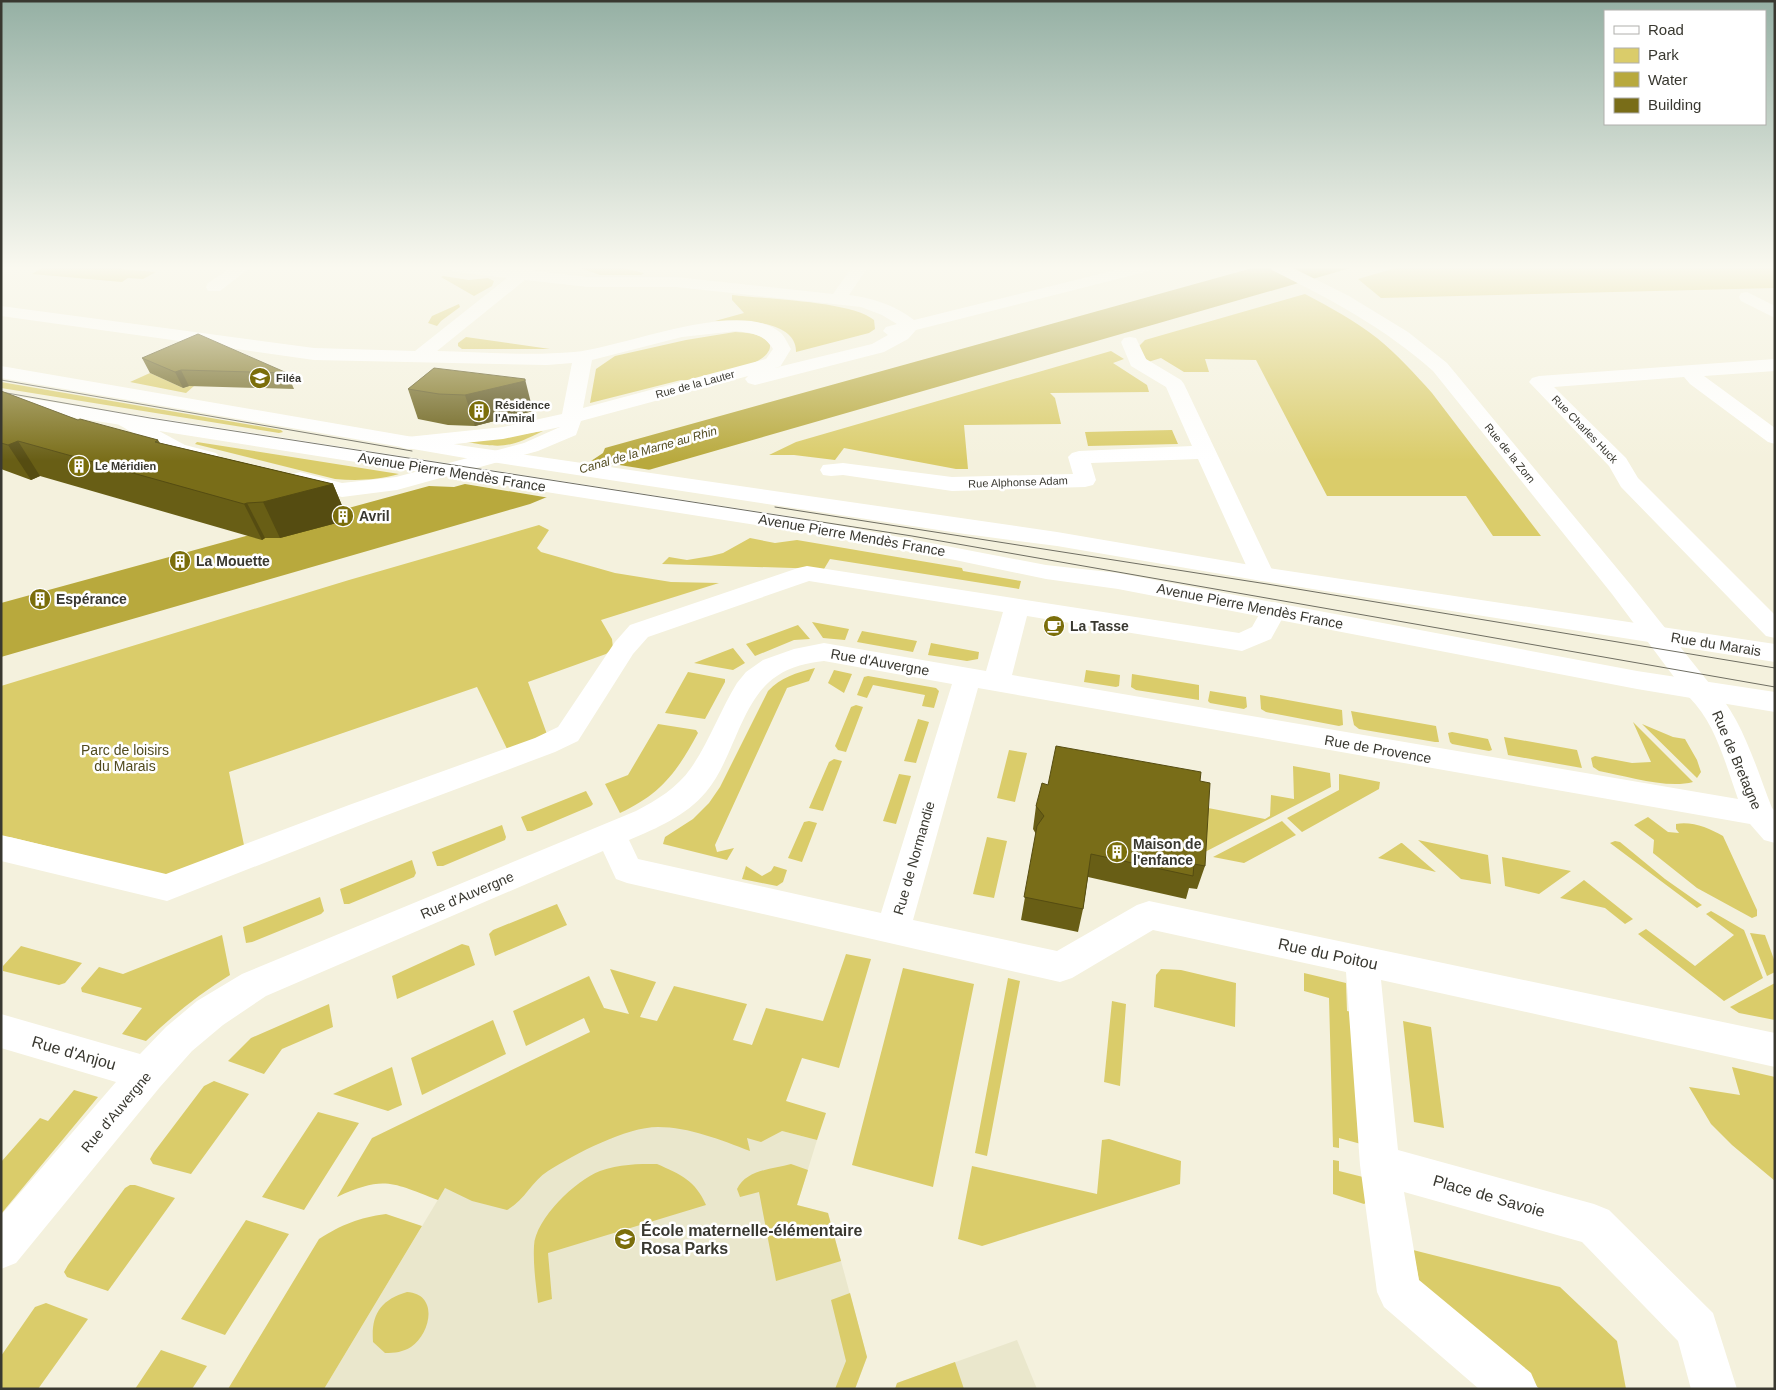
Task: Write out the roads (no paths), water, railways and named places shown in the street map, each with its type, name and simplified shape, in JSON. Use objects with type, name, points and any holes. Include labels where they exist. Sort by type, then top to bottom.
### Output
[{"type":"street","points":[[153,332],[314,354],[547,359],[583,356],[684,332]]},
{"type":"street","points":[[418,357],[450,332]]},
{"type":"street","points":[[765,332],[774,336],[782,349],[773,363]]},
{"type":"street","name":"Rue de la Lauter","points":[[407,442],[503,433],[604,409],[888,332]]},
{"type":"street","points":[[283,475],[342,490],[397,483],[531,447],[569,431],[878,348],[902,336],[905,332]]},
{"type":"street","name":"Rue de la Zorn","points":[[1398,332],[1440,367],[1657,635],[1699,690]]},
{"type":"street","points":[[1130,342],[1138,362],[1174,384],[1262,574]]},
{"type":"street","points":[[569,431],[583,356]]},
{"type":"street","points":[[1689,371],[1774,365]]},
{"type":"street","points":[[1689,371],[1697,380],[1775,438]]},
{"type":"street","name":"Rue Charles Huck","points":[[1689,371],[1539,382],[1618,463],[1629,482],[1775,630]]},
{"type":"street","name":"Avenue Pierre Mendès France","points":[[1,372],[465,452],[965,527],[1057,539],[1262,574],[1657,635]]},
{"type":"street","name":"Avenue Pierre Mendès France","points":[[1,400],[810,527],[955,552],[1046,572],[1118,581],[1637,680],[1699,690]]},
{"type":"street","points":[[126,421],[178,449],[231,462]]},
{"type":"street","name":"Rue Alphonse Adam","points":[[831,470],[843,469],[952,484],[1086,480],[1079,457],[1206,452]]},
{"type":"street","points":[[1,848],[166,888],[568,734],[624,648],[639,631],[807,573],[1242,642],[1262,633],[1274,610]]},
{"type":"street","points":[[967,678],[996,683],[1017,606]]},
{"type":"street","name":"Rue du Marais","points":[[1657,635],[1775,653]]},
{"type":"street","name":"Rue d'Auvergne","points":[[1,1248],[147,1074],[179,1039],[210,1013],[254,985],[611,835],[677,803],[701,776],[746,690],[765,670],[797,656],[824,652],[967,678]]},
{"type":"street","name":"Rue de Normandie","points":[[611,835],[627,870],[727,890],[893,930],[967,678]]},
{"type":"street","name":"Rue de Provence","points":[[996,683],[1614,790],[1767,822]]},
{"type":"street","points":[[1699,690],[1775,702]]},
{"type":"street","name":"Rue de Bretagne","points":[[1699,690],[1712,703],[1724,723],[1767,822]]},
{"type":"street","name":"Rue du Poitou","points":[[893,930],[1060,967],[1149,915],[1775,1050]]},
{"type":"street","points":[[1362,961],[1380,1165],[1399,1292],[1515,1389]]},
{"type":"street","name":"Rue d'Anjou","points":[[1,1032],[147,1074]]},
{"type":"street","name":"Place de Savoie","points":[[1380,1165],[1594,1225],[1697,1329],[1714,1389]]},
{"type":"water","name":"Canal de la Marne au Rhin","points":[[1023,332],[1129,332],[645,471],[611,470],[557,485],[547,497],[530,504],[1,657],[1,603],[429,486],[454,487],[519,469],[588,463],[603,453],[605,448]]},
{"type":"tram line","points":[[1,380],[412,451]]},
{"type":"tram line","points":[[1,392],[150,418],[912,536],[1775,687]]},
{"type":"tram line","points":[[775,507],[1267,584],[1775,668]]},
{"type":"place","name":"Filéa","points":[[260,378]]},
{"type":"place","name":"Résidence l'Amiral","points":[[479,411]]},
{"type":"place","name":"Le Méridien","points":[[79,466]]},
{"type":"place","name":"Avril","points":[[343,516]]},
{"type":"place","name":"La Mouette","points":[[180,561]]},
{"type":"place","name":"Espérance","points":[[40,599]]},
{"type":"place","name":"La Tasse","points":[[1054,626]]},
{"type":"place","name":"Maison de l'enfance","points":[[1117,852]]},
{"type":"place","name":"École maternelle-élémentaire Rosa Parks","points":[[625,1239]]},
{"type":"park label","name":"Parc de loisirs du Marais","points":[[125,758]]}]
